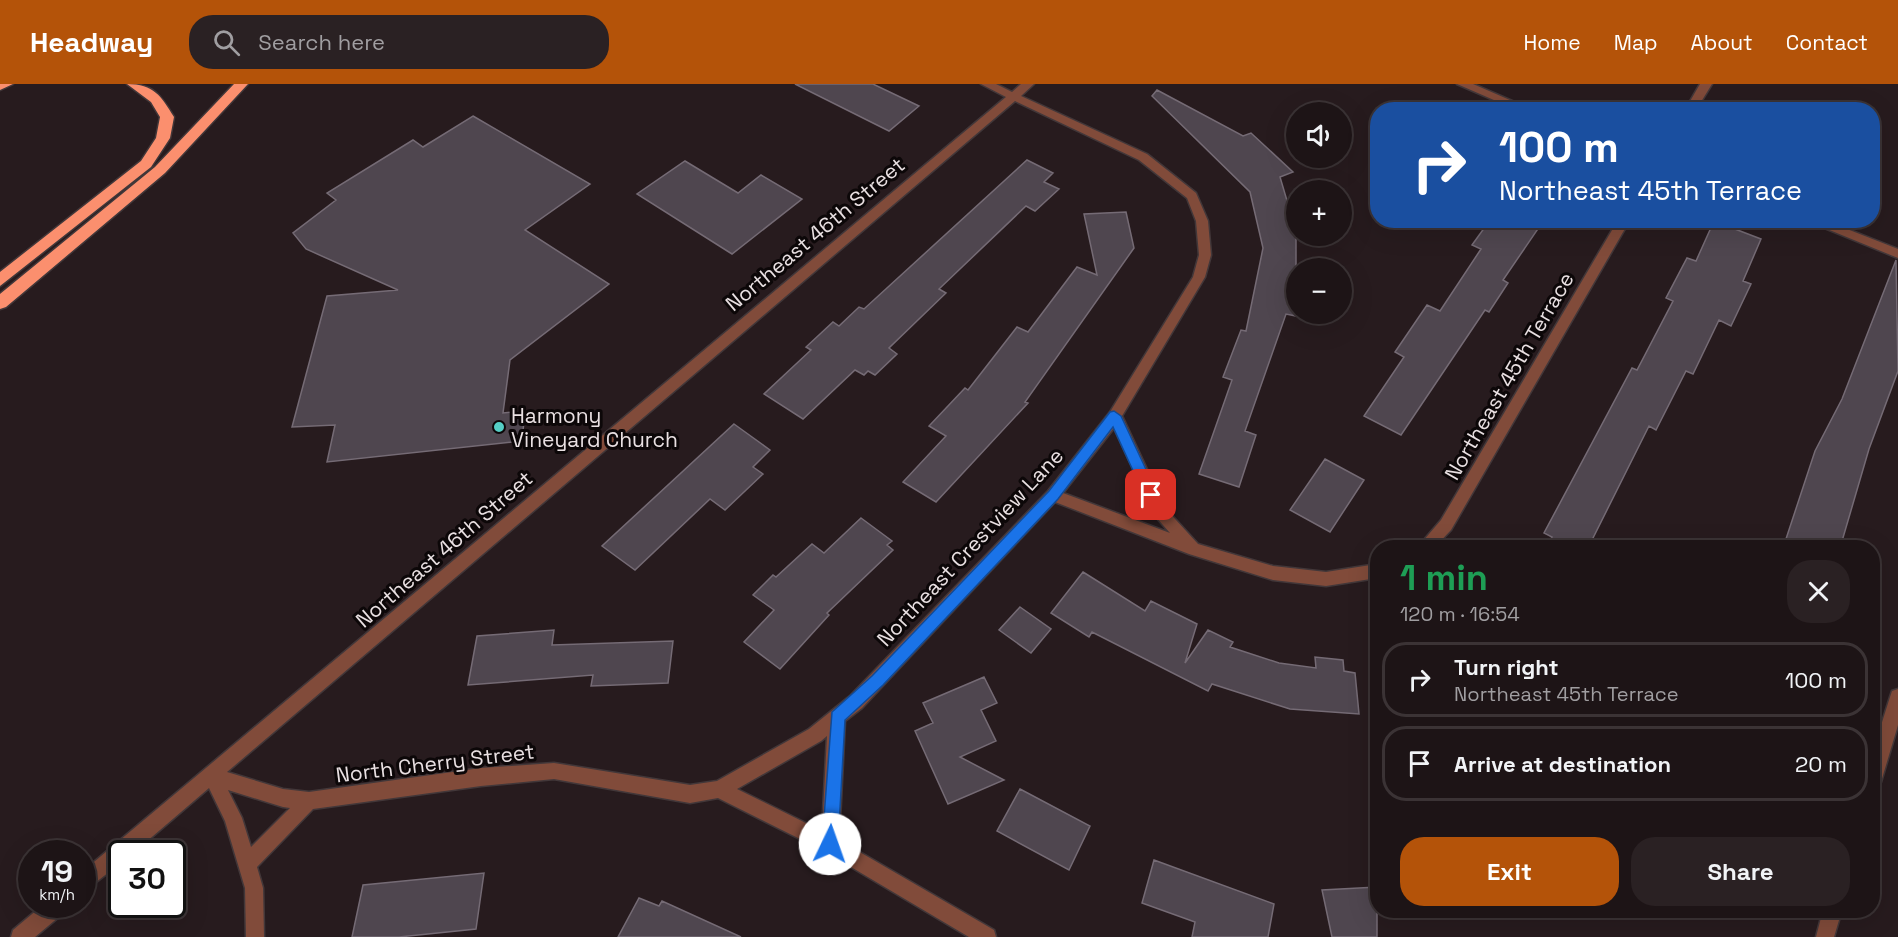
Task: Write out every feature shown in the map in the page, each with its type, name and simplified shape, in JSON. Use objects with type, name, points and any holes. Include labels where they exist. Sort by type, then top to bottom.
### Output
[{"type":"highway","points":[[0,86],[6,84]]},
{"type":"highway","points":[[0,280],[147,164],[163,138],[166,117],[156,99],[134,84]]},
{"type":"highway","points":[[0,303],[160,170],[241,84]]},
{"type":"street","name":"Northeast Crestview Lane","points":[[719,789],[815,735],[878,681],[1053,495],[1114,416],[1199,277],[1205,255],[1202,221],[1192,196],[1143,157],[987,84]]},
{"type":"street","name":"Northeast 46th Street","points":[[96,873],[1028,84]]},
{"type":"street","points":[[1463,84],[1508,102]]},
{"type":"street","points":[[1695,102],[1706,84]]},
{"type":"street","name":"Northeast 45th Terrace","points":[[1432,540],[1446,525],[1619,228]]},
{"type":"street","points":[[1831,228],[1898,254]]},
{"type":"street","points":[[1114,416],[1160,512],[1194,549]]},
{"type":"street","points":[[1053,495],[1194,549],[1273,573],[1299,578],[1343,578],[1370,572]]},
{"type":"street","points":[[1880,756],[1898,697]]},
{"type":"street","points":[[830,844],[837,717]]},
{"type":"street","name":"North Cherry Street","points":[[212,776],[283,798],[309,801],[428,784],[554,771],[690,794],[719,789]]},
{"type":"street","points":[[212,776],[233,818],[254,888],[255,937]]},
{"type":"street","points":[[719,789],[830,844],[987,937]]},
{"type":"street","points":[[247,864],[309,801]]},
{"type":"street","points":[[20,937],[42,918]]},
{"type":"street","points":[[1825,936],[1831,918]]},
{"type":"building","points":[[795,84],[873,84],[919,106],[889,131]]},
{"type":"building","points":[[1157,90],[1243,136],[1251,133],[1286,168],[1293,172],[1280,177],[1286,197],[1286,246],[1296,246],[1296,258],[1286,258],[1286,314],[1245,431],[1256,435],[1239,487],[1199,474],[1232,380],[1223,377],[1241,330],[1246,331],[1263,248],[1250,192],[1152,96]]},
{"type":"building","name":"Harmony Vineyard Church","points":[[473,116],[590,184],[525,230],[609,284],[510,360],[503,413],[525,411],[522,441],[327,462],[335,425],[292,427],[327,296],[398,290],[306,249],[293,233],[336,200],[327,193],[413,140],[423,147]]},
{"type":"building","points":[[1027,160],[1053,173],[1044,182],[1059,189],[1035,211],[1026,206],[939,289],[946,293],[889,348],[897,354],[875,375],[868,371],[864,375],[855,370],[803,419],[764,394],[811,350],[806,347],[833,322],[839,326],[859,307],[864,309]]},
{"type":"building","points":[[685,161],[738,193],[761,175],[802,199],[732,254],[637,194]]},
{"type":"building","points":[[1126,212],[1134,248],[1025,402],[1028,403],[936,502],[903,482],[946,436],[929,426],[965,388],[968,390],[1017,327],[1028,332],[1077,267],[1097,275],[1084,214]]},
{"type":"building","points":[[1484,228],[1539,228],[1503,280],[1508,283],[1489,312],[1485,310],[1401,435],[1364,416],[1404,357],[1395,352],[1427,305],[1440,311],[1481,249],[1472,245]]},
{"type":"building","points":[[1711,228],[1732,228],[1761,239],[1743,281],[1751,284],[1731,326],[1719,320],[1693,374],[1686,371],[1656,430],[1649,426],[1592,540],[1550,540],[1552,537],[1544,533],[1632,368],[1637,370],[1673,301],[1666,298],[1687,258],[1696,261]]},
{"type":"building","points":[[1896,260],[1898,371],[1869,449],[1842,540],[1786,540],[1815,451],[1842,399]]},
{"type":"building","points":[[734,424],[770,450],[753,467],[763,474],[725,510],[710,499],[635,570],[602,546]]},
{"type":"building","points":[[1325,459],[1364,480],[1330,532],[1290,510]]},
{"type":"building","points":[[861,518],[892,541],[887,545],[893,550],[827,613],[829,615],[780,669],[744,642],[774,610],[753,595],[773,575],[776,577],[812,544],[824,553]]},
{"type":"building","points":[[1083,572],[1145,611],[1151,601],[1197,624],[1185,663],[1208,630],[1233,642],[1230,647],[1279,663],[1316,668],[1315,657],[1343,660],[1344,671],[1355,673],[1359,714],[1290,709],[1212,684],[1208,691],[1092,632],[1089,637],[1051,613]]},
{"type":"building","points":[[1020,607],[1051,629],[1031,653],[999,630]]},
{"type":"building","points":[[554,630],[552,645],[673,641],[668,683],[591,686],[593,675],[468,685],[477,636]]},
{"type":"building","points":[[984,677],[997,703],[981,710],[996,741],[960,757],[1004,780],[948,804],[915,731],[933,723],[923,703]]},
{"type":"building","points":[[1020,789],[1090,826],[1069,870],[997,831]]},
{"type":"building","points":[[1154,860],[1274,904],[1268,937],[1192,937],[1195,922],[1142,903]]},
{"type":"building","points":[[484,873],[476,929],[399,937],[352,937],[363,885]]},
{"type":"building","points":[[1370,887],[1370,918],[1377,918],[1377,937],[1332,937],[1322,890]]},
{"type":"building","points":[[639,898],[659,906],[662,901],[741,937],[618,937]]},
{"type":"place","name":"Harmony Vineyard Church","points":[[499,427]]},
{"type":"route","points":[[830,844],[837,717],[878,681],[1053,495],[1114,416],[1151,495]]}]
